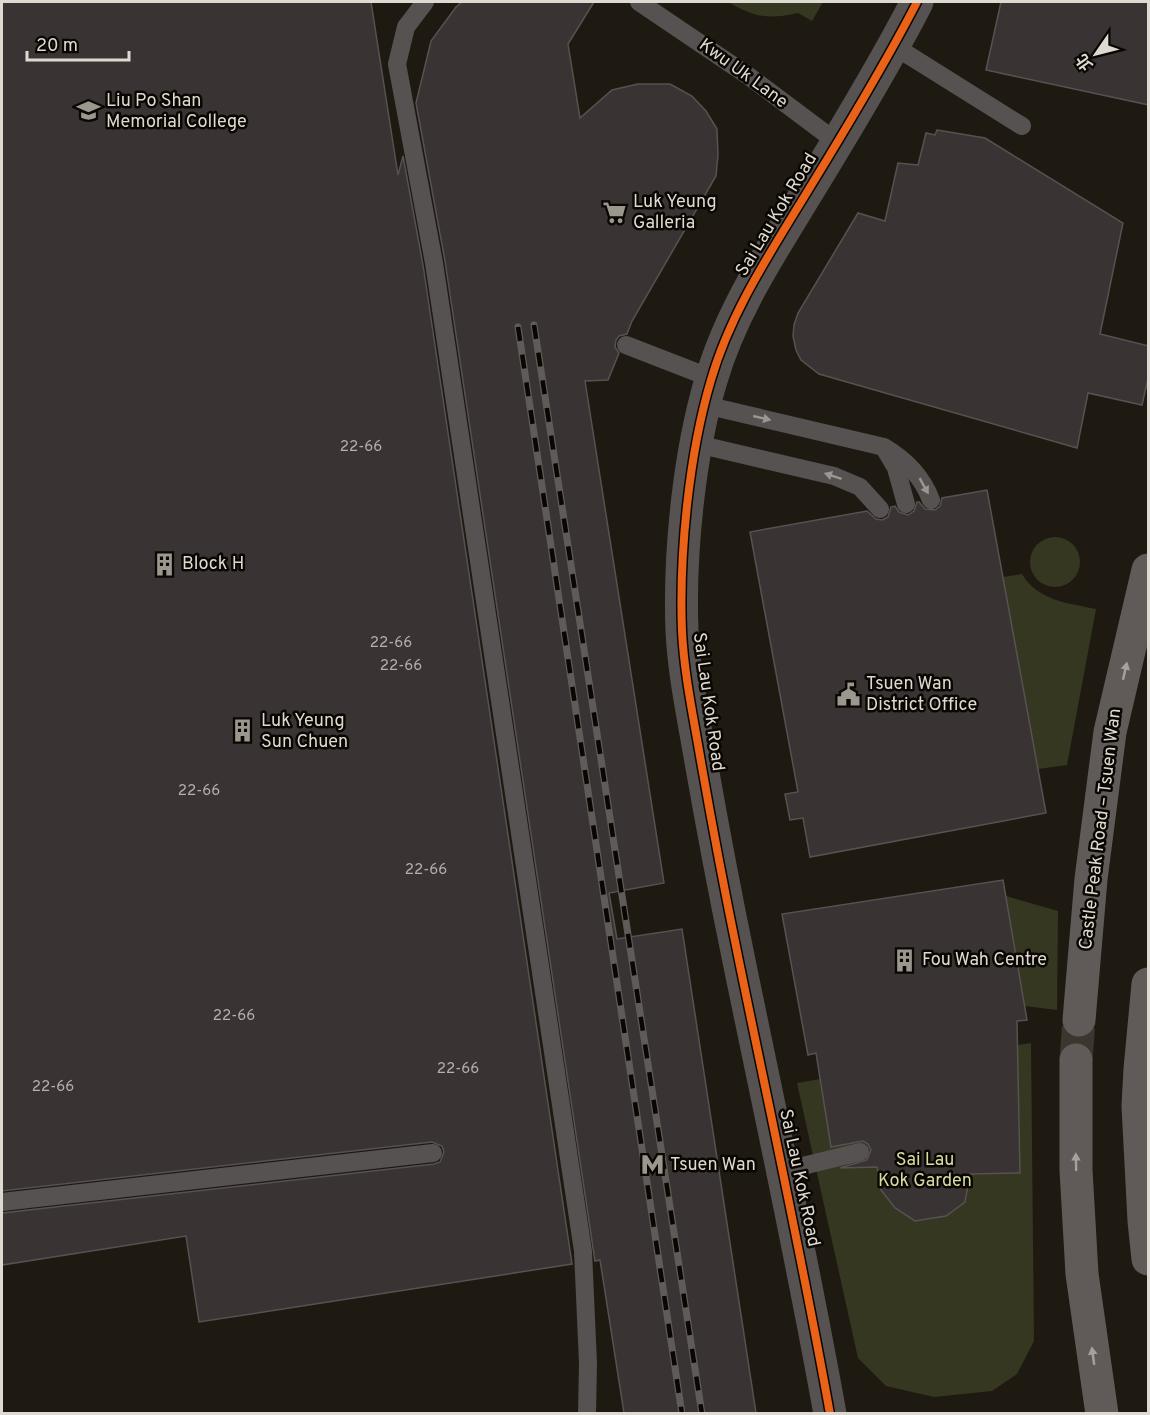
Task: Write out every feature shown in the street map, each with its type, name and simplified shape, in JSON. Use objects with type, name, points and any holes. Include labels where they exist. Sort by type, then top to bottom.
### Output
[{"type":"main road","name":"Castle Peak Road – Tsuen Wan","points":[[1079,1020],[1090,879],[1110,732],[1149,570]]},
{"type":"main road","points":[[1149,984],[1138,1106],[1144,1221],[1149,1259]]},
{"type":"main road","points":[[1076,1060],[1076,1170],[1082,1274],[1102,1413]]},
{"type":"main road","points":[[1138,1106],[1149,1141]]},
{"type":"street","name":"Sai Lau Kok Road","points":[[830,1413],[717,852],[689,693],[682,633],[682,573],[687,508],[697,444],[708,392],[733,323],[758,272],[838,143],[917,2]]},
{"type":"lane","points":[[425,2],[406,27],[397,64],[434,263],[583,1251],[588,1363],[587,1413]]},
{"type":"lane","name":"Kwu Uk Lane","points":[[643,4],[750,77],[838,143]]},
{"type":"lane","points":[[894,46],[1022,126]]},
{"type":"lane","points":[[626,345],[708,392],[884,447],[909,465],[925,484],[931,500]]},
{"type":"lane","points":[[697,444],[834,476],[860,487],[880,509]]},
{"type":"lane","points":[[884,447],[896,468],[906,504]]},
{"type":"lane","points":[[782,1171],[860,1152]]},
{"type":"lane","points":[[2,1202],[433,1153]]},
{"type":"green space","points":[[728,2],[823,2],[812,21],[798,13],[762,16]]},
{"type":"green space","points":[[1050,537],[1060,537],[1073,544],[1080,557],[1080,567],[1073,580],[1060,587],[1050,587],[1041,583],[1034,576],[1030,567],[1030,557],[1034,548],[1041,541]]},
{"type":"green space","points":[[1022,574],[1036,590],[1045,595],[1096,609],[1067,765],[1038,769],[1003,577]]},
{"type":"green space","points":[[1006,896],[1058,911],[1057,1010],[1025,1006]]},
{"type":"green space","name":"Sai Lau Kok Garden","points":[[1031,1043],[1034,1341],[1017,1374],[992,1391],[934,1397],[886,1386],[858,1358],[797,1083]]},
{"type":"building","name":"Luk Yeung Sun Chuen","points":[[2,2],[371,2],[398,175],[403,156],[423,265],[572,1264],[199,1322],[186,1236],[2,1265],[2,1213],[434,1164],[440,1162],[444,1152],[442,1146],[432,1142],[2,1191]]},
{"type":"building","points":[[462,2],[594,2],[568,44],[580,118],[612,90],[638,84],[670,84],[692,96],[706,111],[717,129],[716,176],[632,321],[627,334],[619,336],[616,340],[615,347],[619,353],[608,380],[585,381],[664,883],[609,893],[617,939],[682,929],[756,1413],[624,1413],[600,1260],[595,1261],[445,261],[416,103],[431,41]]},
{"type":"building","points":[[1001,2],[1149,2],[1149,105],[986,70]]},
{"type":"building","points":[[937,130],[985,138],[1123,223],[1100,334],[1149,346],[1149,374],[1142,405],[1088,393],[1077,448],[819,374],[801,360],[796,350],[793,336],[798,313],[858,213],[885,221],[898,163],[918,165],[926,133],[935,135]]},
{"type":"building","points":[[987,490],[1046,813],[810,857],[803,818],[790,820],[785,794],[798,792],[750,532],[867,511],[876,519],[882,520],[888,517],[891,507],[895,506],[899,512],[908,515],[914,511],[917,502],[925,509],[935,510],[940,506],[942,498]]},
{"type":"building","points":[[1003,880],[1027,1020],[1017,1021],[1020,1173],[970,1174],[965,1202],[946,1216],[915,1221],[895,1208],[881,1190],[877,1167],[840,1168],[867,1160],[871,1150],[863,1141],[831,1147],[816,1053],[808,1055],[782,914]]},
{"type":"tunnel","points":[[1076,1060],[1079,1020]]},
{"type":"railway","points":[[534,325],[702,1414]]},
{"type":"railway","points":[[518,327],[682,1414]]},
{"type":"cycle path","points":[[830,1414],[798,1244],[709,808],[689,694],[681,601],[684,537],[697,440],[703,409],[719,354],[741,305],[767,258],[892,50],[917,2]]},
{"type":"place","name":"Liu Po Shan Memorial College","points":[[88,111]]},
{"type":"place","name":"Luk Yeung Galleria","points":[[615,212]]},
{"type":"place","name":"Block H","points":[[164,564]]},
{"type":"place","name":"Tsuen Wan District Office","points":[[848,694]]},
{"type":"place","name":"Luk Yeung Sun Chuen","points":[[243,731]]},
{"type":"place","name":"Fou Wah Centre","points":[[904,960]]},
{"type":"place","name":"Tsuen Wan","points":[[652,1165]]}]
